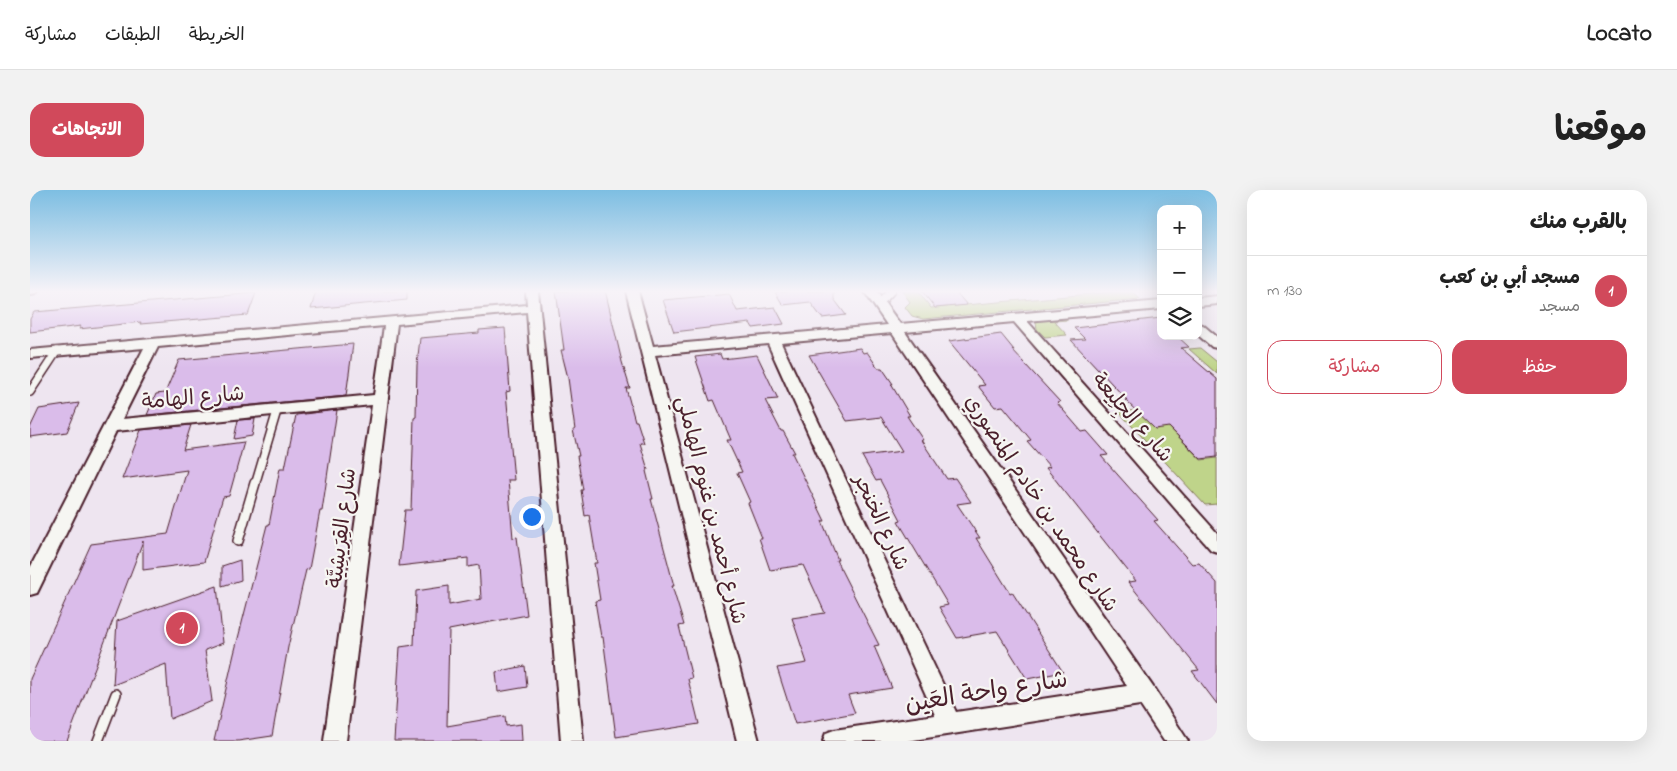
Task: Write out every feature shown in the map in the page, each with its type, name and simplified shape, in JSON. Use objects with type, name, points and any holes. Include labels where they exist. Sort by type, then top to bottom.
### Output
[{"type":"street","points":[[30,354],[391,321],[419,317]]},
{"type":"street","points":[[535,317],[572,741]]},
{"type":"street","name":"شارع أحمد بن غنوم الهاملي","points":[[639,317],[748,741]]},
{"type":"street","name":"شارع محمد بن خادم المنصوري","points":[[887,317],[1177,741]]},
{"type":"street","points":[[648,351],[1031,317]]},
{"type":"street","name":"شارع الجِلِيعة","points":[[1017,318],[1217,545]]},
{"type":"street","name":"شارع القِرَيشِيَّة","points":[[333,741],[391,321]]},
{"type":"street","points":[[1202,331],[1217,344]]},
{"type":"street","name":"شارع الخنجر","points":[[773,340],[950,723]]},
{"type":"street","points":[[30,587],[153,343]]},
{"type":"street","name":"شارع الهامة","points":[[112,426],[277,411],[380,399]]},
{"type":"street","name":"شارع واحة العَين","points":[[834,741],[1146,694]]},
{"type":"lane","points":[[30,392],[57,352]]},
{"type":"lane","points":[[238,541],[277,411]]},
{"type":"lane","points":[[98,741],[116,694]]},
{"type":"green space","points":[[915,317],[948,317],[923,319]]},
{"type":"green space","points":[[1065,317],[1068,320],[1054,321],[1067,335],[1045,337],[1037,329],[1036,322],[1038,319]]},
{"type":"green space","points":[[1200,348],[1217,362],[1217,374],[1189,349]]},
{"type":"green space","points":[[1151,409],[1201,460],[1217,458],[1217,504],[1205,505],[1119,412]]},
{"type":"building","points":[[31,317],[227,317],[140,324],[141,322],[79,329],[81,326],[30,332]]},
{"type":"building","points":[[559,317],[611,317],[630,388],[626,388],[635,421],[637,421],[644,443],[640,443],[648,470],[646,471],[653,499],[651,499],[674,586],[672,586],[684,625],[679,626],[692,678],[688,679],[699,724],[616,737],[603,637],[601,637],[595,601],[600,600],[594,563],[597,563],[589,515],[585,516],[568,378],[561,350],[564,350]]},
{"type":"building","points":[[669,317],[780,317],[784,324],[753,328],[750,323],[674,332]]},
{"type":"building","points":[[1157,318],[1157,340],[1181,340],[1189,347],[1181,348],[1217,379],[1217,457],[1201,459],[1169,427],[1155,429],[1125,400],[1127,400],[1071,340],[1085,339],[1074,328]]},
{"type":"building","points":[[505,328],[510,391],[506,392],[514,480],[508,480],[513,538],[517,537],[527,615],[449,630],[447,726],[505,716],[506,726],[521,724],[522,741],[394,741],[400,647],[414,645],[416,591],[449,586],[449,605],[481,599],[479,565],[468,567],[468,558],[399,566],[405,510],[411,510],[414,418],[416,417],[417,365],[420,338],[479,333],[479,330]]},
{"type":"building","points":[[1001,334],[1014,350],[1012,350],[1060,402],[1057,403],[1082,432],[1087,431],[1108,455],[1101,456],[1158,520],[1154,521],[1192,564],[1199,563],[1217,583],[1217,704],[1192,671],[1199,670],[1128,582],[1136,581],[1046,468],[1050,467],[1027,441],[1031,440],[1003,406],[995,407],[978,386],[985,385],[949,341]]},
{"type":"building","points":[[353,344],[346,396],[147,415],[156,394],[165,393],[179,360]]},
{"type":"building","points":[[860,348],[863,353],[867,352],[878,368],[882,368],[893,384],[891,384],[910,416],[907,416],[923,440],[921,440],[947,479],[955,478],[971,502],[957,504],[980,538],[976,538],[1010,593],[1012,592],[1063,672],[1027,679],[997,631],[957,638],[939,607],[948,605],[898,521],[901,520],[880,480],[876,481],[862,456],[902,451],[881,417],[847,421],[809,355]]},
{"type":"building","points":[[720,354],[722,359],[757,355],[778,399],[765,400],[795,453],[792,453],[825,521],[822,521],[838,560],[836,560],[879,645],[874,646],[892,688],[848,695],[855,713],[795,724],[777,668],[807,663],[792,618],[825,613],[803,565],[770,570],[759,538],[762,538],[748,503],[750,502],[737,473],[742,472],[727,440],[731,440],[714,400],[710,401],[695,357]]},
{"type":"building","points":[[79,403],[67,432],[30,437],[30,428],[39,409]]},
{"type":"building","points":[[337,410],[322,511],[320,511],[309,569],[306,570],[288,647],[272,736],[238,741],[214,741],[234,654],[267,525],[269,525],[280,468],[285,468],[296,415]]},
{"type":"building","points":[[255,419],[252,436],[234,439],[238,420]]},
{"type":"building","points":[[191,425],[183,450],[244,442],[229,496],[223,497],[204,562],[143,570],[143,541],[67,741],[30,741],[30,679],[91,544],[168,534],[187,470],[122,479],[141,430]]},
{"type":"building","points":[[240,560],[241,580],[222,586],[222,566]]},
{"type":"building","points":[[217,586],[223,643],[205,650],[212,701],[170,719],[166,664],[113,685],[117,621]]},
{"type":"building","points":[[525,666],[527,687],[498,692],[496,672]]},
{"type":"place","name":"مسجد أبي بن كعب","points":[[182,628]]}]
